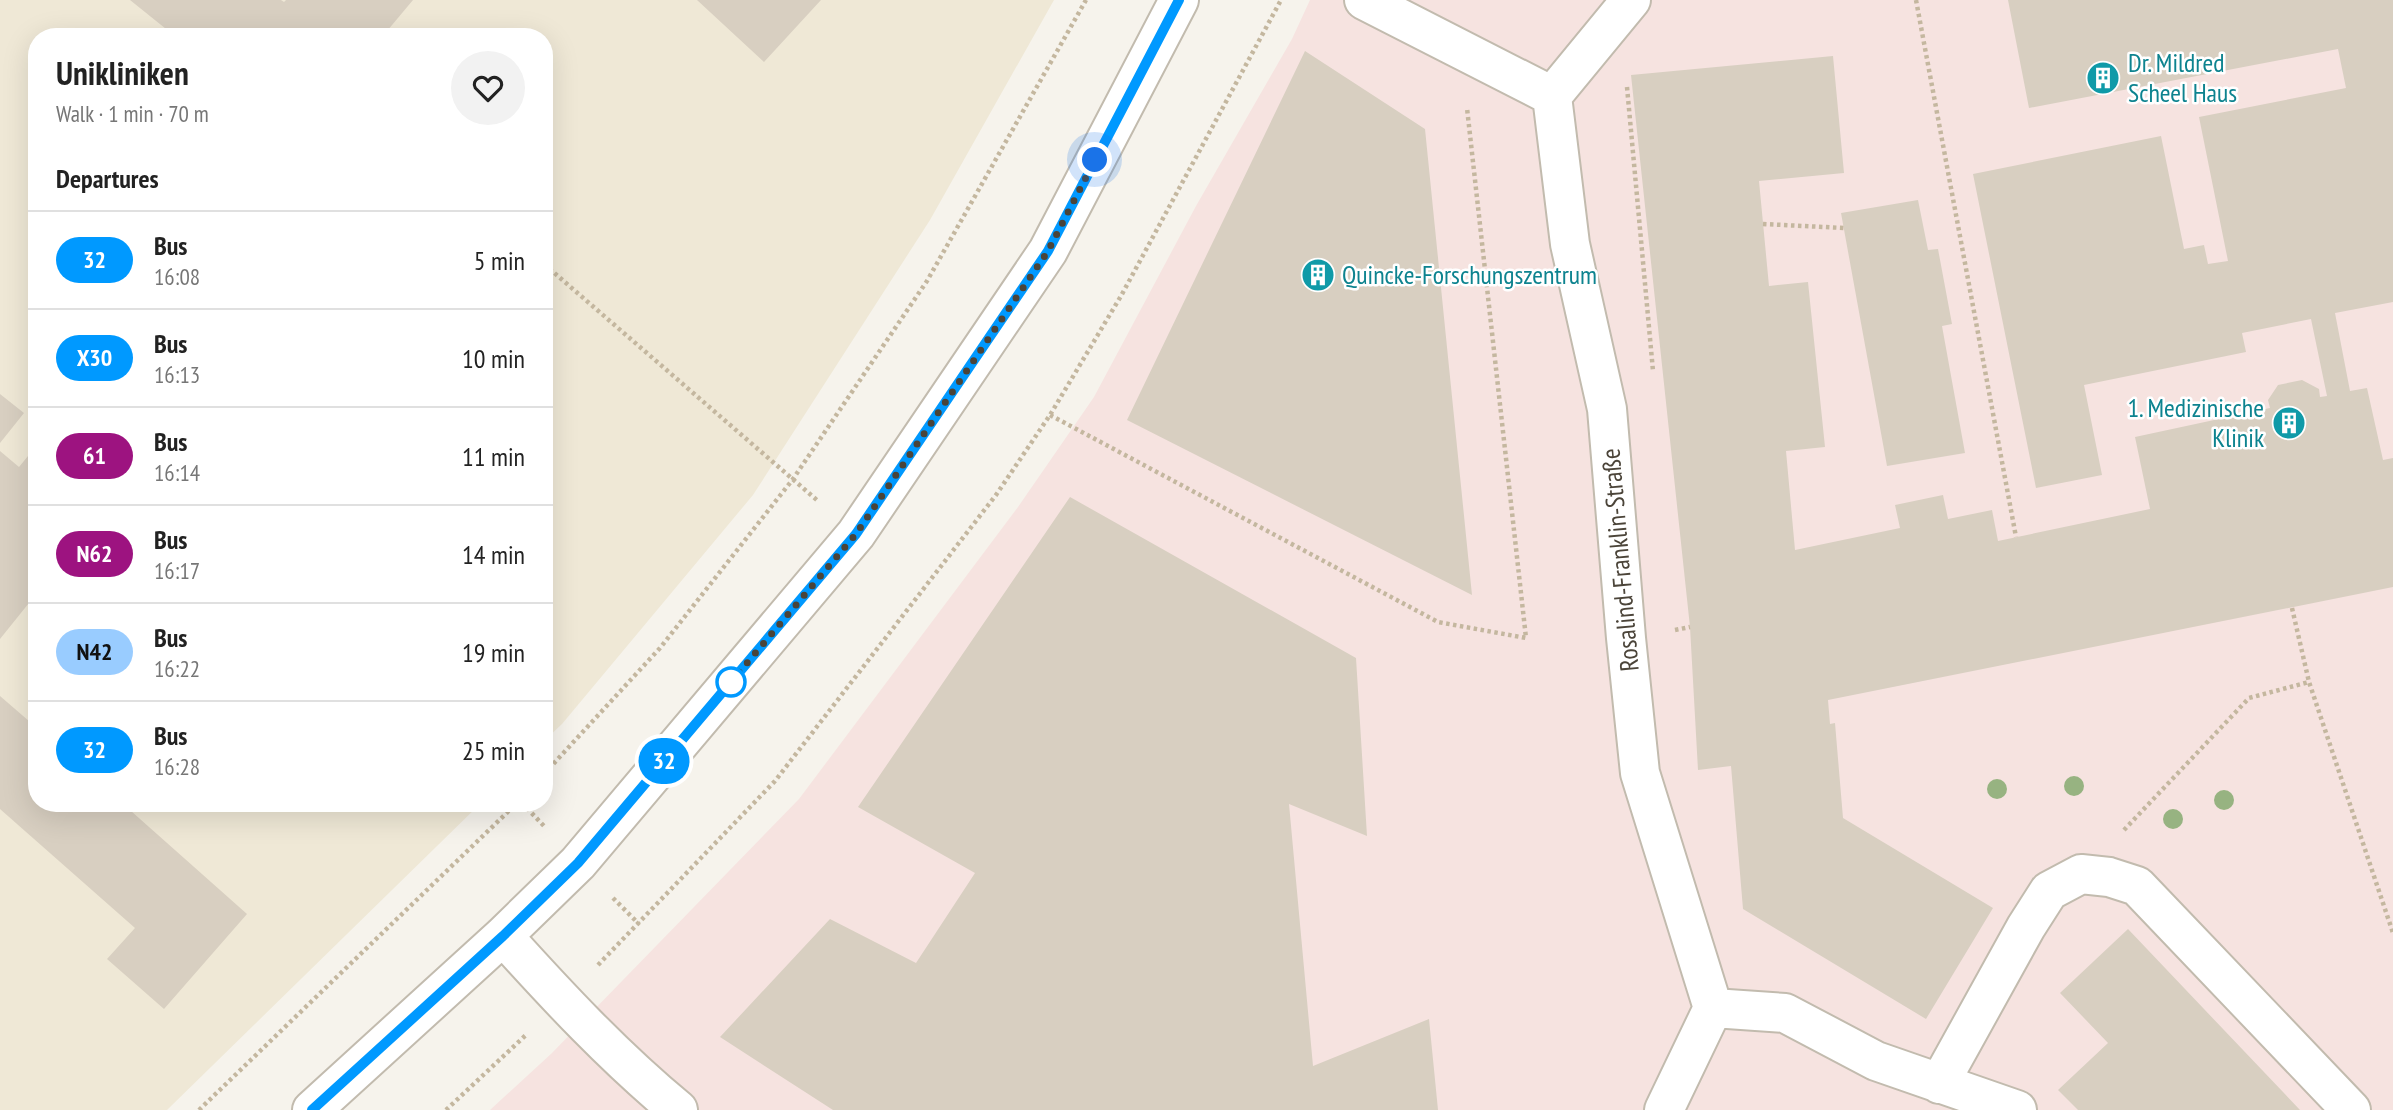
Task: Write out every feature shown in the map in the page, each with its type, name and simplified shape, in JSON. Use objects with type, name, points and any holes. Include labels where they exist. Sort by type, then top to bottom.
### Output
[{"type":"street","points":[[312,1110],[503,936],[578,863],[856,534],[1048,251],[1179,0]]},
{"type":"street","points":[[1364,0],[1552,96],[1623,8]]},
{"type":"street","name":"Rosalind-Franklin-Straße","points":[[1552,96],[1570,244],[1607,409],[1640,773],[1713,1008]]},
{"type":"street","points":[[1939,1084],[2026,927],[2049,891],[2081,874],[2109,877],[2137,886],[2351,1110]]},
{"type":"street","points":[[503,936],[561,1001],[644,1082],[678,1110]]},
{"type":"street","points":[[1664,1110],[1713,1008],[1785,1013],[1876,1062],[2017,1110]]},
{"type":"path","points":[[553,764],[660,648],[793,479],[927,281],[1086,0]]},
{"type":"path","points":[[446,1110],[639,924],[775,781],[996,495],[1050,415],[1121,296],[1281,0]]},
{"type":"path","points":[[1916,0],[2016,537]]},
{"type":"path","points":[[1623,8],[1626,76],[1654,380]]},
{"type":"path","points":[[1050,415],[1438,622],[1526,638],[1461,50]]},
{"type":"path","points":[[1763,224],[1844,228]]},
{"type":"path","points":[[553,272],[856,534]]},
{"type":"path","points":[[2292,608],[2309,682],[2393,933]]},
{"type":"path","points":[[2081,874],[2249,698],[2309,682]]},
{"type":"path","points":[[199,1110],[508,812]]},
{"type":"shaded area","points":[[0,0],[1054,0],[930,220],[753,495],[553,732],[553,28],[28,28],[28,812],[472,812],[167,1110],[0,1110]]},
{"type":"shaded area","points":[[1310,0],[2393,0],[2393,1110],[490,1110],[552,1053],[799,799],[1018,507],[1094,397],[1196,206],[1292,39]]},
{"type":"building","points":[[130,0],[413,0],[390,28],[165,28]]},
{"type":"building","points":[[697,0],[821,0],[764,62]]},
{"type":"building","points":[[2008,0],[2393,0],[2393,302],[2335,313],[2350,391],[2367,388],[2383,460],[2393,458],[2393,587],[1828,700],[1830,724],[1835,723],[1843,818],[1993,908],[1926,1019],[1743,909],[1731,766],[1698,770],[1690,627],[1631,75],[1833,56],[1844,173],[1759,181],[1769,286],[1808,282],[1825,447],[1786,451],[1795,550],[1900,528],[1895,505],[1943,495],[1948,519],[1992,510],[1998,541],[2150,509],[2135,437],[2270,408],[2268,400],[2278,385],[2302,380],[2319,389],[2320,397],[2327,396],[2311,319],[2242,333],[2246,352],[2084,385],[2102,475],[2036,488],[1973,174],[2161,136],[2184,249],[2204,245],[2208,264],[2228,261],[2199,117],[2346,88],[2338,49],[2029,108]]},
{"type":"building","name":"Quincke-Forschungszentrum","points":[[1305,51],[1425,129],[1472,595],[1127,420]]},
{"type":"building","points":[[1918,200],[1928,250],[1938,249],[1952,324],[1942,326],[1965,453],[1887,466],[1841,213]]},
{"type":"building","points":[[0,394],[24,413],[0,443]]},
{"type":"building","points":[[0,451],[19,467],[28,456],[28,604],[0,639]]},
{"type":"building","points":[[1070,497],[1356,658],[1367,836],[1289,804],[1313,1066],[1429,1019],[1438,1110],[833,1110],[720,1037],[830,919],[916,963],[975,873],[858,807]]},
{"type":"building","points":[[0,696],[28,720],[28,812],[132,812],[247,914],[164,1009],[107,959],[135,928],[0,809]]},
{"type":"building","points":[[2128,929],[2300,1110],[2078,1110],[2058,1090],[2108,1043],[2060,993]]},
{"type":"bus line","name":"32","points":[[312,1110],[503,936],[578,863],[856,534],[1048,251],[1179,0]]},
{"type":"place","name":"Dr. Mildred Scheel Haus","points":[[2103,78]]},
{"type":"place","name":"Quincke-Forschungszentrum","points":[[1318,275]]},
{"type":"place","name":"1. Medizinische Klinik","points":[[2289,423]]},
{"type":"route","points":[[731,682],[856,534],[1048,251],[1095,160]]}]
